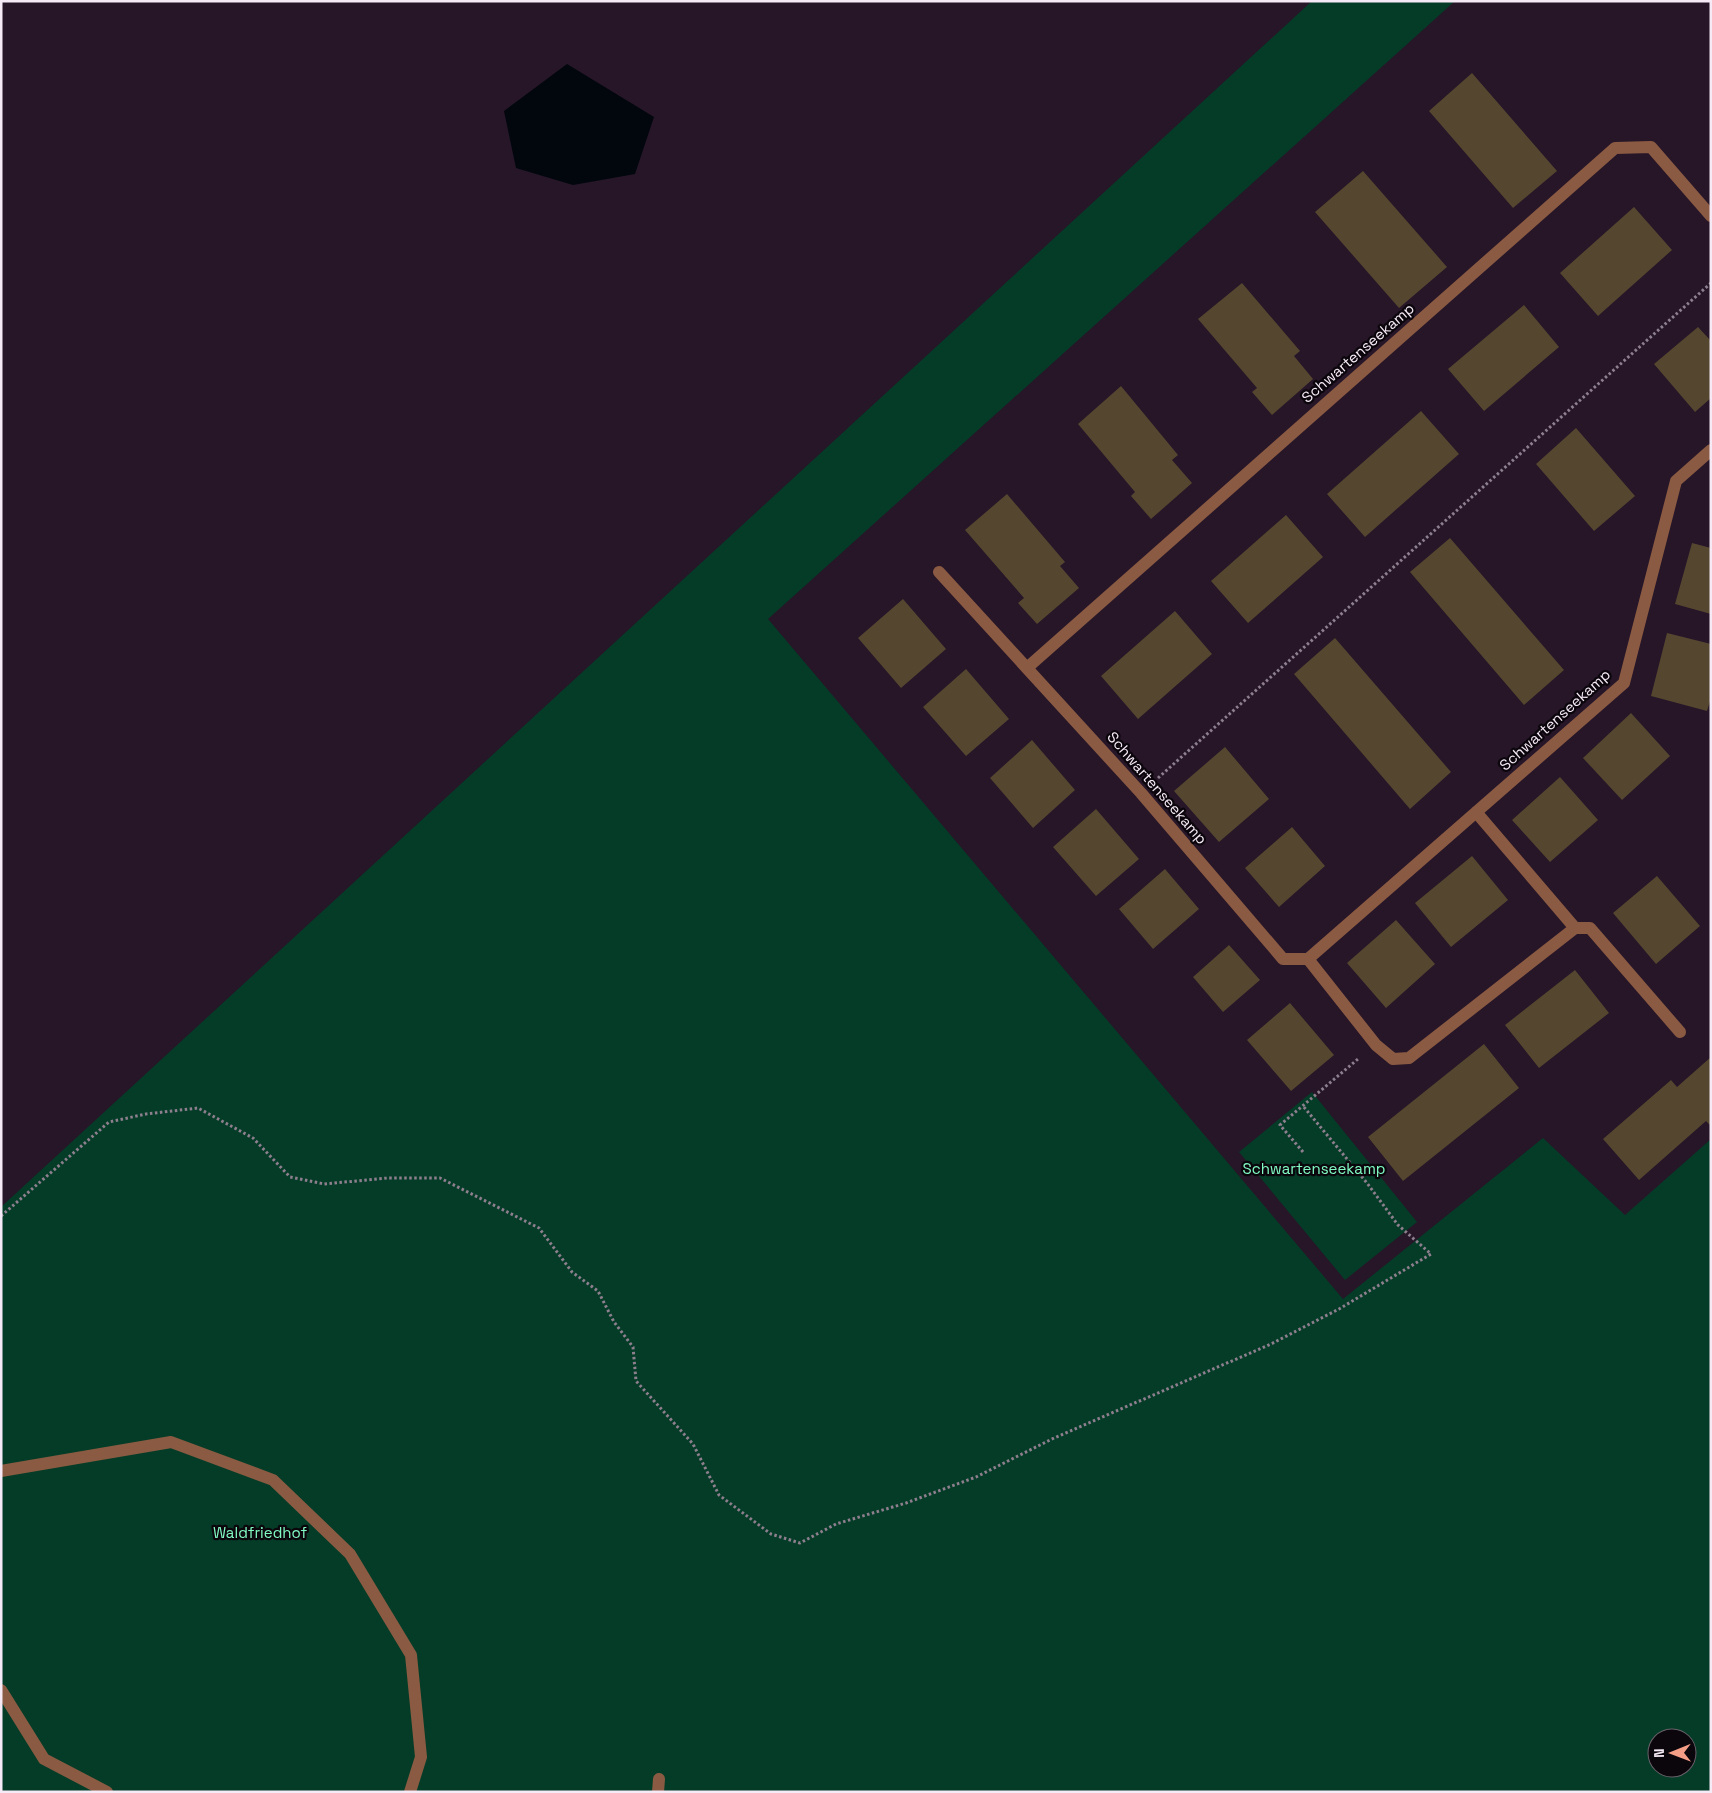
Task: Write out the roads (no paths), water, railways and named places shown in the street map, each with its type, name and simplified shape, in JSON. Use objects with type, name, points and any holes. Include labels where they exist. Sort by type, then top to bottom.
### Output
[{"type":"street","name":"Schwartenseekamp","points":[[1028,666],[1615,148],[1651,147],[1711,216]]},
{"type":"street","name":"Schwartenseekamp","points":[[939,572],[1028,666],[1141,793],[1284,959],[1308,959],[1624,682],[1676,481],[1711,450]]},
{"type":"street","points":[[1476,812],[1575,928]]},
{"type":"street","points":[[1308,959],[1376,1045],[1393,1060],[1409,1058],[1575,928],[1590,928],[1680,1032]]},
{"type":"street","points":[[1,1470],[171,1442],[273,1480],[350,1554],[411,1656],[420,1758],[410,1792]]},
{"type":"street","points":[[1,1690],[44,1759],[107,1792]]},
{"type":"park label","name":"Waldfriedhof","points":[[260,1533]]}]
